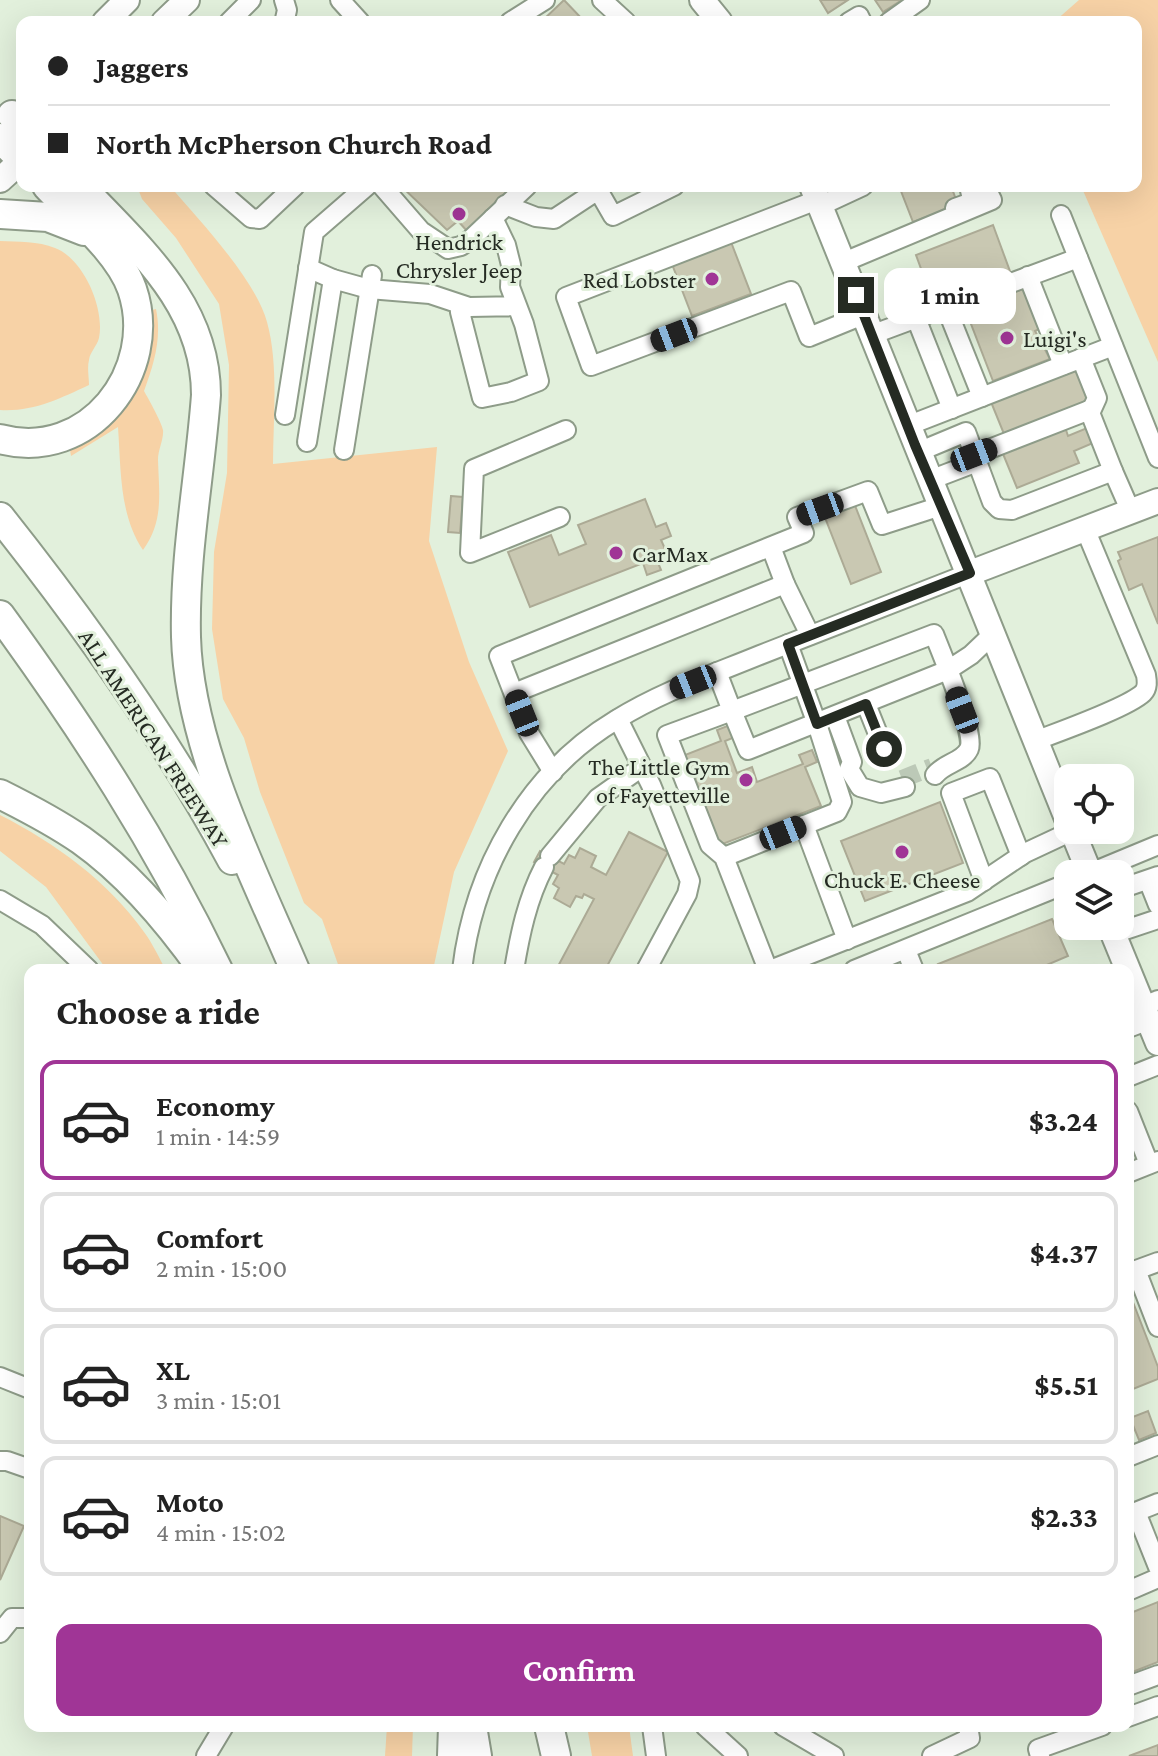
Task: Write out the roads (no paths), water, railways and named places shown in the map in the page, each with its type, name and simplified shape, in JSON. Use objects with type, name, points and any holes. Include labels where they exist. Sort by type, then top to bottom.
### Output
[{"type":"highway","points":[[0,439],[27,442],[62,436],[81,428],[99,415],[122,389],[137,350],[137,307],[125,274],[114,257],[53,192]]},
{"type":"highway","points":[[85,192],[169,285],[191,321],[200,344],[206,367],[206,395],[187,570],[186,640],[195,703],[214,773],[290,964]]},
{"type":"highway","points":[[0,214],[48,217],[69,223],[99,242]]},
{"type":"highway","name":"ALL AMERICAN FREEWAY","points":[[0,517],[59,592],[137,703],[213,825],[289,964]]},
{"type":"highway","points":[[0,615],[121,792],[181,893],[215,964]]},
{"type":"highway","points":[[0,794],[83,842],[152,905],[198,964]]},
{"type":"highway","points":[[452,1756],[453,1732]]},
{"type":"highway","points":[[473,1732],[477,1756]]},
{"type":"highway","points":[[535,1732],[538,1756]]},
{"type":"highway","points":[[550,1732],[556,1756]]},
{"type":"main road","points":[[111,16],[127,0]]},
{"type":"main road","points":[[170,16],[187,0]]},
{"type":"main road","points":[[702,0],[715,16]]},
{"type":"main road","points":[[0,180],[16,165]]},
{"type":"main road","points":[[816,198],[1054,787]]},
{"type":"main road","points":[[970,573],[1158,501]]},
{"type":"main road","points":[[1116,940],[1125,964]]},
{"type":"main road","points":[[1134,986],[1147,1019]]},
{"type":"street","points":[[340,0],[355,16]]},
{"type":"street","points":[[520,16],[545,0]]},
{"type":"street","points":[[602,0],[619,16]]},
{"type":"street","points":[[897,16],[920,0]]},
{"type":"street","points":[[221,192],[251,218],[260,219],[289,192]]},
{"type":"street","points":[[285,415],[314,232],[360,192]]},
{"type":"street","points":[[387,192],[421,231],[448,249],[461,246],[521,192]]},
{"type":"street","points":[[499,212],[554,219],[595,192]]},
{"type":"street","points":[[599,192],[613,216],[662,192]]},
{"type":"street","points":[[840,192],[816,198],[566,297],[591,366],[791,291],[809,337],[916,318],[1078,258]]},
{"type":"street","points":[[891,243],[906,228],[969,203],[971,192]]},
{"type":"street","points":[[844,262],[992,200],[988,192]]},
{"type":"street","points":[[469,307],[460,312],[482,398],[511,392],[539,381],[524,324],[510,287],[511,265],[499,212]]},
{"type":"street","points":[[1061,215],[1158,458]]},
{"type":"street","points":[[308,268],[333,279],[371,282],[430,294],[469,307],[517,306]]},
{"type":"street","points":[[1028,276],[1063,365]]},
{"type":"street","points":[[307,442],[333,279]]},
{"type":"street","points":[[344,450],[371,282]]},
{"type":"street","points":[[946,307],[982,397]]},
{"type":"street","points":[[916,318],[952,409]]},
{"type":"street","points":[[907,426],[1113,346]]},
{"type":"street","points":[[930,480],[1089,410],[1097,398],[1081,358]]},
{"type":"street","points":[[1089,410],[1131,512]]},
{"type":"street","points":[[560,517],[470,553],[474,469],[566,430]]},
{"type":"street","points":[[918,452],[966,432],[992,502],[999,509],[1012,510],[1113,471]]},
{"type":"street","points":[[553,772],[529,733],[499,656],[804,533],[797,517],[868,491],[882,525],[941,506]]},
{"type":"street","points":[[1035,741],[1151,695],[1146,675],[1086,531]]},
{"type":"street","points":[[771,547],[810,635]]},
{"type":"street","points":[[463,964],[468,930],[484,879],[507,832],[536,790],[571,753],[618,719],[668,692],[970,573]]},
{"type":"street","points":[[514,693],[785,584]]},
{"type":"street","points":[[767,964],[724,857],[710,845],[667,735],[934,634],[972,740],[964,757],[936,770]]},
{"type":"street","points":[[717,672],[748,750],[948,670],[971,655],[992,635]]},
{"type":"street","points":[[724,857],[837,812],[842,802],[788,644]]},
{"type":"street","points":[[866,704],[884,749]]},
{"type":"street","points":[[835,716],[852,762],[858,764],[864,775],[877,783],[903,783]]},
{"type":"street","points":[[618,719],[642,767],[690,881],[687,894],[649,964]]},
{"type":"street","points":[[515,964],[521,926],[534,886],[547,862],[598,798],[642,767]]},
{"type":"street","points":[[984,881],[951,793],[990,778],[1021,856]]},
{"type":"street","points":[[804,825],[847,940]]},
{"type":"street","points":[[785,964],[967,892],[1021,856],[1054,839]]},
{"type":"street","points":[[1122,860],[1158,845]]},
{"type":"street","points":[[1134,884],[1153,878],[1158,905]]},
{"type":"street","points":[[870,964],[1054,889]]},
{"type":"street","points":[[0,900],[42,925],[83,964]]},
{"type":"street","points":[[1134,925],[1158,919]]},
{"type":"street","points":[[906,950],[912,964]]},
{"type":"street","points":[[1134,1075],[1158,1065]]},
{"type":"street","points":[[1134,1123],[1154,1162],[1134,1170]]},
{"type":"street","points":[[1134,1271],[1158,1262]]},
{"type":"street","points":[[1134,1276],[1158,1327]]},
{"type":"street","points":[[0,1377],[24,1387]]},
{"type":"street","points":[[1134,1455],[1158,1445]]},
{"type":"street","points":[[0,1461],[24,1467]]},
{"type":"street","points":[[1134,1513],[1158,1503]]},
{"type":"street","points":[[1134,1518],[1158,1567]]},
{"type":"street","points":[[1134,1588],[1158,1578]]},
{"type":"street","points":[[0,1633],[12,1618],[24,1618]]},
{"type":"street","points":[[1134,1684],[1158,1675]]},
{"type":"street","points":[[1134,1715],[1158,1706]]},
{"type":"street","points":[[206,1756],[220,1732]]},
{"type":"street","points":[[653,1732],[655,1755]]},
{"type":"street","points":[[712,1732],[738,1756]]},
{"type":"street","points":[[793,1732],[834,1756]]},
{"type":"street","points":[[932,1756],[970,1738],[969,1732]]},
{"type":"street","points":[[1040,1756],[1038,1749],[1085,1732]]},
{"type":"tunnel","points":[[902,779],[932,767]]},
{"type":"place","name":"Hendrick Chrysler Jeep","points":[[459,214]]},
{"type":"place","name":"Red Lobster","points":[[712,279]]},
{"type":"place","name":"Luigi's","points":[[1007,338]]},
{"type":"place","name":"CarMax","points":[[616,553]]},
{"type":"place","name":"The Little Gym of Fayetteville","points":[[746,780]]},
{"type":"place","name":"Chuck E. Cheese","points":[[902,852]]}]
